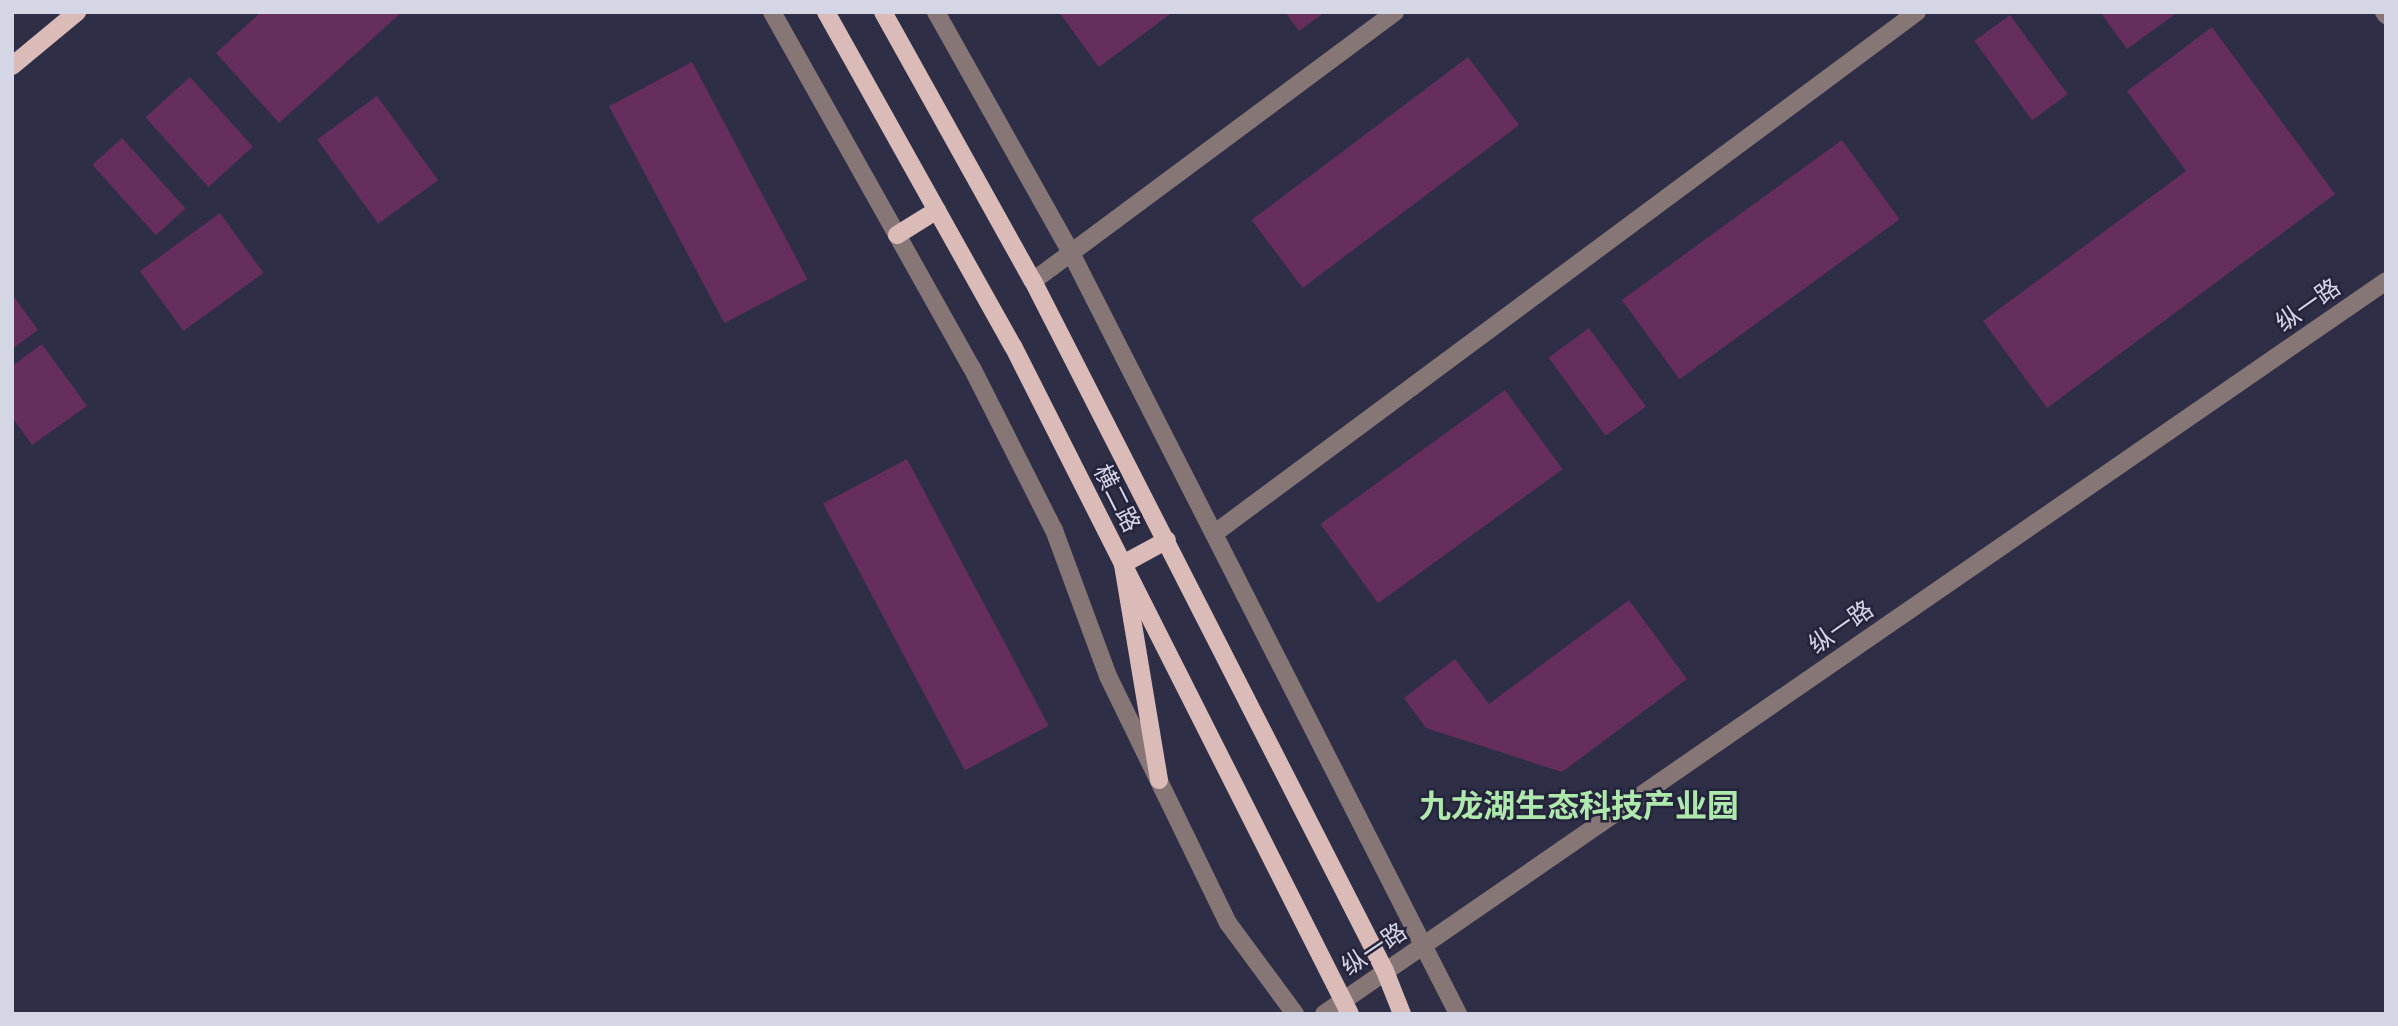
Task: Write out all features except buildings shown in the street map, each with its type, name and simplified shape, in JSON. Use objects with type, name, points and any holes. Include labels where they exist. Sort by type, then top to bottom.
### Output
[{"type":"main road","points":[[12,66],[77,12]]},
{"type":"main road","name":"横二路","points":[[826,12],[1013,346],[1347,1007]]},
{"type":"main road","name":"横二路","points":[[883,12],[1033,281],[1385,971],[1402,1014]]},
{"type":"main road","points":[[897,236],[937,210]]},
{"type":"main road","points":[[1159,780],[1123,564],[1167,540]]},
{"type":"street","points":[[772,12],[972,368],[1054,530],[1108,676],[1228,923],[1295,1014]]},
{"type":"street","points":[[936,12],[1071,253],[1458,1014]]},
{"type":"street","points":[[1033,281],[1395,12]]},
{"type":"street","points":[[1215,533],[1917,12]]},
{"type":"street","name":"纵一路","points":[[1324,1014],[1347,1007],[1385,971],[2386,281]]},
{"type":"district","name":"九龙湖生态科技产业园","points":[[1579,806]]}]
